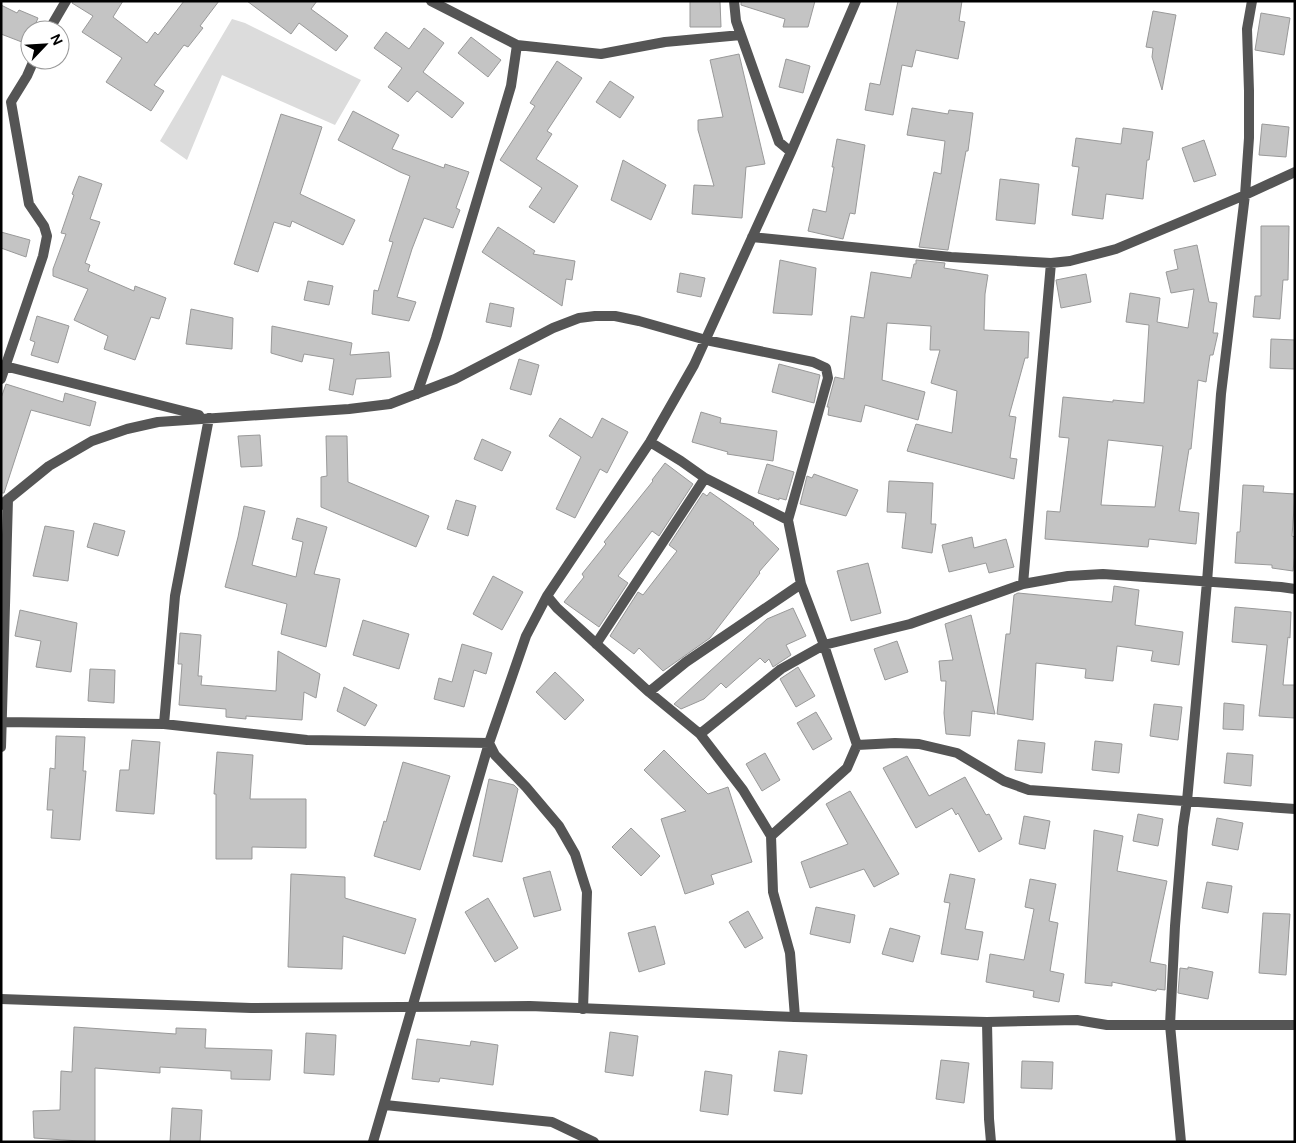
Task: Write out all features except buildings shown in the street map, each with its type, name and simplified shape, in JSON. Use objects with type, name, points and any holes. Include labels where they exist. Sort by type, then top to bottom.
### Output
[{"type":"street","points":[[55,20],[66,1]]},
{"type":"street","points":[[431,1],[517,45],[602,54],[665,42],[741,35]]},
{"type":"street","points":[[734,1],[736,21],[780,142],[791,152]]},
{"type":"street","points":[[373,1142],[489,743],[526,636],[546,596],[650,442],[694,365],[791,152],[856,1]]},
{"type":"street","points":[[1181,1142],[1170,1025],[1175,926],[1207,582],[1221,394],[1249,138],[1247,29],[1252,1]]},
{"type":"street","points":[[417,394],[436,338],[511,86],[517,45]]},
{"type":"street","points":[[1,379],[4,365],[43,256],[47,236],[44,226],[29,204],[11,102],[30,70]]},
{"type":"street","points":[[752,237],[951,257],[1051,263],[1070,261],[1116,249],[1295,172]]},
{"type":"street","points":[[1023,584],[1051,263]]},
{"type":"street","points":[[1,747],[4,502],[49,466],[92,441],[127,429],[158,422],[349,409],[390,404],[455,379],[554,328],[578,318],[615,316],[706,340],[814,362],[826,368],[828,378],[788,520],[801,584],[824,645],[857,745],[847,768],[771,836]]},
{"type":"street","points":[[4,365],[209,418]]},
{"type":"street","points":[[164,724],[175,596],[209,418]]},
{"type":"street","points":[[650,442],[682,461],[705,478],[788,520]]},
{"type":"street","points":[[596,644],[705,478]]},
{"type":"street","points":[[700,734],[781,669],[824,645],[910,624],[1023,584],[1068,576],[1103,574],[1281,586],[1295,589]]},
{"type":"street","points":[[648,692],[686,662],[801,584]]},
{"type":"street","points":[[546,596],[648,692],[700,734],[743,790],[771,836],[772,892],[790,953],[795,1017]]},
{"type":"street","points":[[2,722],[164,724],[308,740],[489,743]]},
{"type":"street","points":[[489,743],[494,755],[526,787],[559,826],[575,854],[588,892],[583,1009]]},
{"type":"street","points":[[857,745],[919,744],[957,753],[1004,781],[1029,790],[1295,809]]},
{"type":"street","points":[[1,1000],[252,1008],[530,1006],[795,1017],[988,1022],[1077,1020],[1107,1025],[1295,1025]]},
{"type":"street","points":[[988,1022],[991,1142]]},
{"type":"street","points":[[385,1104],[552,1122],[594,1142]]},
{"type":"shaded area","points":[[232,19],[245,23],[361,80],[335,125],[222,75],[187,160],[160,141]]}]
